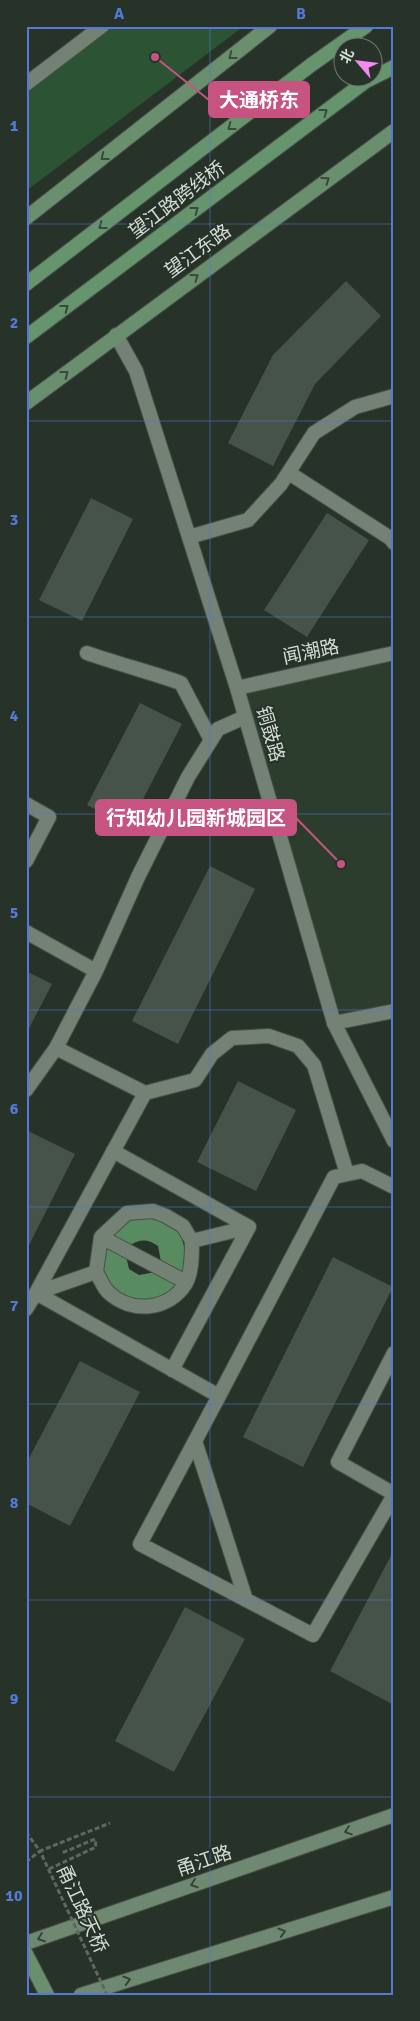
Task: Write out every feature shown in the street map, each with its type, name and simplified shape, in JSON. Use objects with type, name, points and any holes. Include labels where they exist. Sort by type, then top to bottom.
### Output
[{"type":"highway","name":"望江路跨线桥","points":[[26,284],[311,65],[366,26]]},
{"type":"highway","points":[[382,69],[394,60]]},
{"type":"highway","points":[[382,72],[394,67]]},
{"type":"highway","name":"望江路跨线桥","points":[[26,337],[356,88]]},
{"type":"main road","points":[[26,218],[270,26]]},
{"type":"main road","name":"望江东路","points":[[26,403],[394,131]]},
{"type":"main road","name":"甬江路","points":[[26,1943],[394,1815]]},
{"type":"main road","points":[[81,1995],[394,1897]]},
{"type":"main road","points":[[26,1954],[47,1995]]},
{"type":"street","points":[[26,84],[102,26]]},
{"type":"street","name":"铜鼓路","points":[[116,335],[136,371],[237,688],[334,1023],[394,1141]]},
{"type":"street","points":[[189,537],[248,520],[281,484],[314,433],[355,406],[394,396]]},
{"type":"street","points":[[289,473],[390,538],[394,543]]},
{"type":"street","points":[[87,653],[181,683],[211,740]]},
{"type":"street","name":"闻潮路","points":[[237,688],[394,653]]},
{"type":"street","points":[[26,1090],[56,1048],[96,971],[138,877],[188,777],[218,728],[245,717]]},
{"type":"street","points":[[26,804],[49,816],[26,861]]},
{"type":"street","points":[[26,932],[96,971]]},
{"type":"street","points":[[334,1023],[394,1011]]},
{"type":"street","points":[[56,1048],[145,1094],[195,1080],[212,1054],[232,1038],[269,1036],[298,1046],[314,1065],[347,1174]]},
{"type":"street","points":[[26,1309],[145,1094]]},
{"type":"street","points":[[113,1151],[249,1227]]},
{"type":"street","points":[[394,1186],[362,1171],[334,1177],[140,1544],[313,1635],[394,1495],[338,1462],[394,1353]]},
{"type":"street","points":[[153,1211],[183,1226],[192,1241],[192,1259],[186,1282],[173,1298],[156,1306],[138,1307],[122,1301],[107,1291],[96,1272],[102,1236],[127,1213],[153,1211]]},
{"type":"street","points":[[192,1241],[249,1227]]},
{"type":"street","points":[[172,1370],[249,1227]]},
{"type":"street","points":[[102,1236],[186,1282]]},
{"type":"street","points":[[36,1293],[96,1272]]},
{"type":"street","points":[[36,1293],[219,1396]]},
{"type":"street","points":[[195,1441],[246,1600]]},
{"type":"path","points":[[26,1832],[40,1850],[110,1823]]},
{"type":"path","points":[[49,1869],[96,1847],[94,1839],[62,1853]]},
{"type":"path","name":"甬江路天桥","points":[[26,1862],[40,1850],[107,1995]]},
{"type":"shaded area","points":[[109,26],[244,26],[26,191],[26,89]]},
{"type":"shaded area","points":[[394,653],[394,1011],[334,1023],[237,688]]},
{"type":"shaded area","points":[[144,1215],[157,1218],[174,1228],[179,1234],[185,1251],[184,1274],[161,1262],[158,1246],[147,1241],[130,1245],[109,1234],[127,1218]]},
{"type":"shaded area","points":[[102,1245],[126,1256],[129,1269],[139,1275],[156,1272],[179,1285],[169,1294],[154,1300],[136,1303],[113,1290],[106,1280],[102,1267]]},
{"type":"building","points":[[346,281],[381,316],[315,384],[273,466],[228,443],[273,355]]},
{"type":"building","points":[[91,498],[133,519],[82,621],[39,600]]},
{"type":"building","points":[[327,513],[369,540],[307,637],[264,610]]},
{"type":"building","points":[[140,703],[182,724],[129,826],[87,805]]},
{"type":"building","points":[[210,866],[255,889],[178,1044],[132,1021]]},
{"type":"building","points":[[26,971],[52,984],[26,1034]]},
{"type":"building","points":[[238,1081],[296,1110],[256,1191],[197,1162]]},
{"type":"building","points":[[26,1130],[75,1154],[26,1251]]},
{"type":"building","points":[[333,1257],[393,1287],[303,1467],[243,1437]]},
{"type":"building","points":[[80,1361],[140,1392],[70,1526],[26,1503],[26,1464]]},
{"type":"building","points":[[394,1550],[394,1705],[330,1671]]},
{"type":"building","points":[[185,1607],[245,1639],[174,1772],[115,1741]]},
{"type":"place","name":"大通桥东","points":[[155,57]]},
{"type":"place","name":"行知幼儿园新城园区","points":[[341,864]]}]
